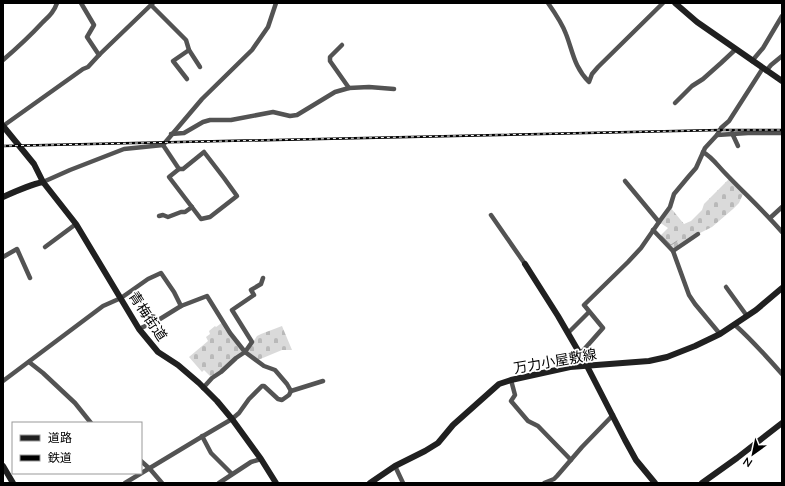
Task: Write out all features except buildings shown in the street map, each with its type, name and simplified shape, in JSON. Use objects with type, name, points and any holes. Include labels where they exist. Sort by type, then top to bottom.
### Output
[{"type":"main road","points":[[675,3],[697,22],[782,82]]},
{"type":"main road","name":"青梅街道","points":[[3,126],[34,164],[43,182],[76,224],[139,329],[158,352],[178,365],[203,388],[232,419],[261,459],[276,483]]},
{"type":"main road","points":[[3,197],[34,184],[43,182]]},
{"type":"main road","points":[[525,264],[580,354],[636,460],[655,483]]},
{"type":"main road","name":"万力小屋敷線","points":[[370,483],[395,466],[438,443],[454,425],[499,384],[570,367],[649,361],[667,357],[701,344],[720,334],[747,316],[782,289]]},
{"type":"main road","points":[[702,483],[782,423]]},
{"type":"main road","points":[[3,466],[14,483]]},
{"type":"street","points":[[3,60],[51,15],[55,10],[57,3]]},
{"type":"street","points":[[81,3],[94,25],[87,37],[99,55]]},
{"type":"street","points":[[43,182],[124,149],[162,145],[202,99],[252,50],[268,27],[276,3]]},
{"type":"street","points":[[548,3],[566,33],[574,59],[589,82],[592,74],[598,66],[663,3]]},
{"type":"street","points":[[3,126],[83,69],[88,67],[152,4],[186,40],[189,50],[200,67]]},
{"type":"street","points":[[752,61],[763,48],[782,16]]},
{"type":"street","points":[[342,45],[330,57],[330,60],[349,88]]},
{"type":"street","points":[[675,103],[692,86],[703,79],[736,49]]},
{"type":"street","points":[[187,79],[174,61],[189,50]]},
{"type":"street","points":[[580,354],[603,328],[584,305],[641,248],[670,207],[674,194],[696,168],[703,152],[721,128],[729,121],[764,70],[782,56]]},
{"type":"street","points":[[171,134],[184,133],[203,122],[210,120],[231,120],[273,112],[290,116],[297,115],[335,92],[349,88],[363,87],[394,89]]},
{"type":"street","points":[[717,135],[732,133],[782,134]]},
{"type":"street","points":[[732,133],[738,146]]},
{"type":"street","points":[[162,145],[179,169]]},
{"type":"street","points":[[204,152],[237,196],[210,217],[201,219],[192,207],[169,177],[179,169],[183,169],[204,152]]},
{"type":"street","points":[[703,152],[709,155],[725,174],[770,218],[782,232]]},
{"type":"street","points":[[625,181],[659,222]]},
{"type":"street","points":[[159,216],[168,217],[180,212],[185,212],[192,207]]},
{"type":"street","points":[[770,218],[782,207]]},
{"type":"street","points":[[491,215],[525,264]]},
{"type":"street","points":[[45,247],[76,224]]},
{"type":"street","points":[[653,230],[673,251],[689,295],[694,304],[720,334]]},
{"type":"street","points":[[673,251],[698,234]]},
{"type":"street","points":[[3,257],[17,249],[30,278]]},
{"type":"street","points":[[3,381],[103,306],[121,298],[148,279],[161,273],[174,292],[181,306]]},
{"type":"street","points":[[203,388],[212,378],[222,372],[236,358],[245,352],[252,342],[232,310],[254,295],[251,290],[261,284],[263,278]]},
{"type":"street","points":[[726,287],[747,316]]},
{"type":"street","points":[[139,329],[160,319],[181,306],[207,296],[230,333],[245,352],[264,366],[275,370],[291,391]]},
{"type":"street","points":[[568,333],[589,312]]},
{"type":"street","points":[[735,324],[763,352],[782,374]]},
{"type":"street","points":[[29,362],[75,403],[90,422]]},
{"type":"street","points":[[511,380],[515,395],[511,401],[528,421],[538,426],[571,460]]},
{"type":"street","points":[[142,473],[232,419],[262,386],[264,386],[278,399],[282,400],[290,395],[291,391],[323,382]]},
{"type":"street","points":[[544,483],[554,478],[612,416]]},
{"type":"street","points":[[202,436],[211,453],[232,474]]},
{"type":"street","points":[[219,483],[251,462],[261,459]]},
{"type":"street","points":[[142,462],[162,483]]},
{"type":"street","points":[[395,466],[403,483]]},
{"type":"street","points":[[125,483],[141,474]]},
{"type":"green space","points":[[730,178],[744,192],[739,203],[712,227],[698,234],[673,251],[659,237],[668,228],[659,222],[670,207],[684,224],[691,221],[702,210],[704,204]]},
{"type":"green space","points":[[223,322],[244,350],[212,378],[204,370],[202,372],[189,357],[208,341],[206,337],[210,334],[209,331]]},
{"type":"green space","points":[[282,326],[292,350],[282,350],[258,360],[247,352],[257,336]]},
{"type":"waterway","points":[[662,236],[671,245],[677,241]]},
{"type":"railway","points":[[3,146],[720,130],[782,130]]}]
